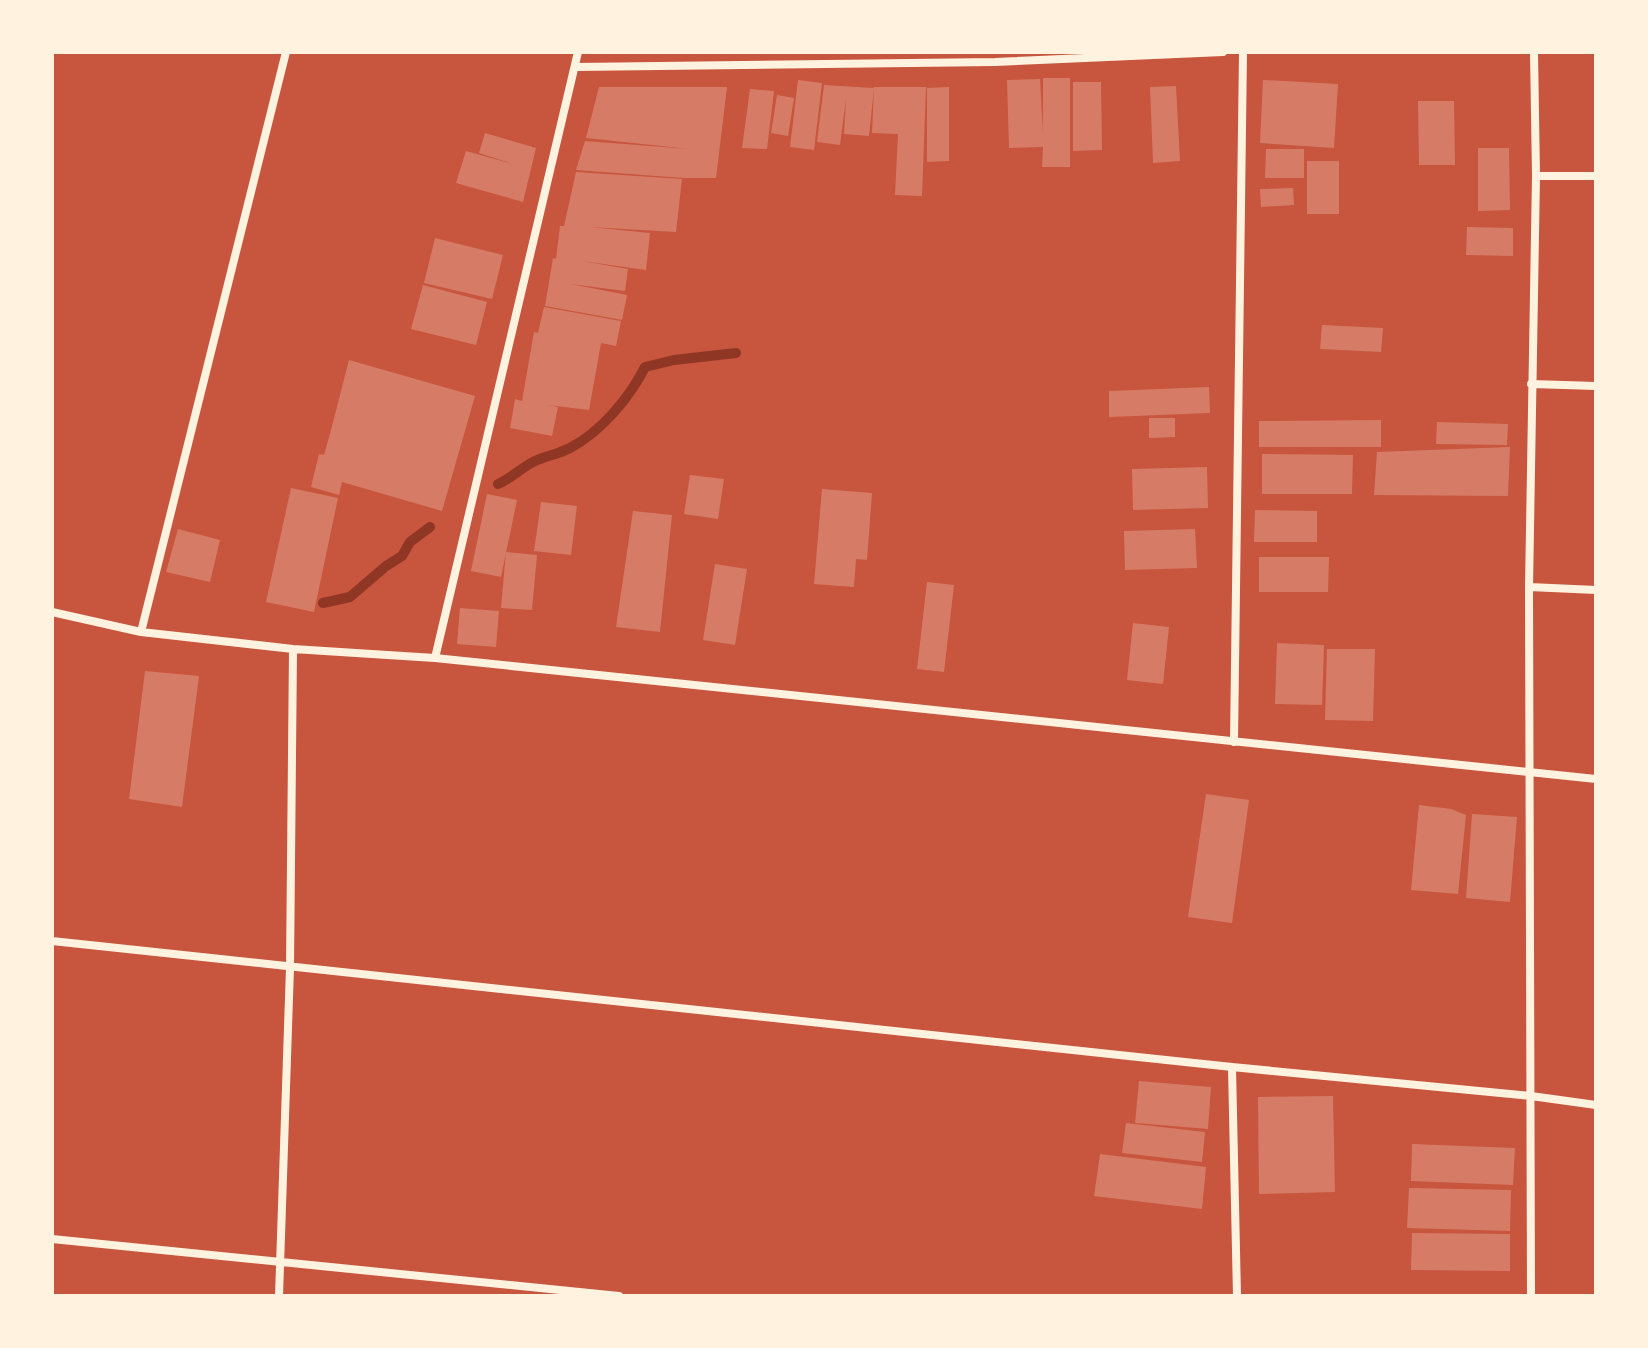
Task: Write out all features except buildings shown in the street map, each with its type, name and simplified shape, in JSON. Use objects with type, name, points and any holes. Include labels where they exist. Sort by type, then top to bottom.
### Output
[{"type":"street","points":[[141,632],[286,52]]},
{"type":"street","points":[[435,658],[578,52]]},
{"type":"street","points":[[575,67],[1223,52]]},
{"type":"street","points":[[1234,742],[1243,52]]},
{"type":"street","points":[[1531,1296],[1529,587],[1536,176],[1534,52]]},
{"type":"street","points":[[1536,176],[1596,176]]},
{"type":"street","points":[[1531,384],[1596,386]]},
{"type":"street","points":[[1529,587],[1596,590]]},
{"type":"street","points":[[52,612],[141,632],[293,649],[435,658],[1596,779]]},
{"type":"street","points":[[279,1296],[290,968],[293,649]]},
{"type":"street","points":[[52,941],[1596,1105]]},
{"type":"street","points":[[1232,1067],[1237,1296]]},
{"type":"street","points":[[52,1239],[619,1296]]},
{"type":"waterway","points":[[498,484],[530,463],[566,450],[593,433],[623,402],[645,367],[674,360],[736,353]]},
{"type":"waterway","points":[[323,603],[350,597],[402,556],[410,542],[430,527]]}]
